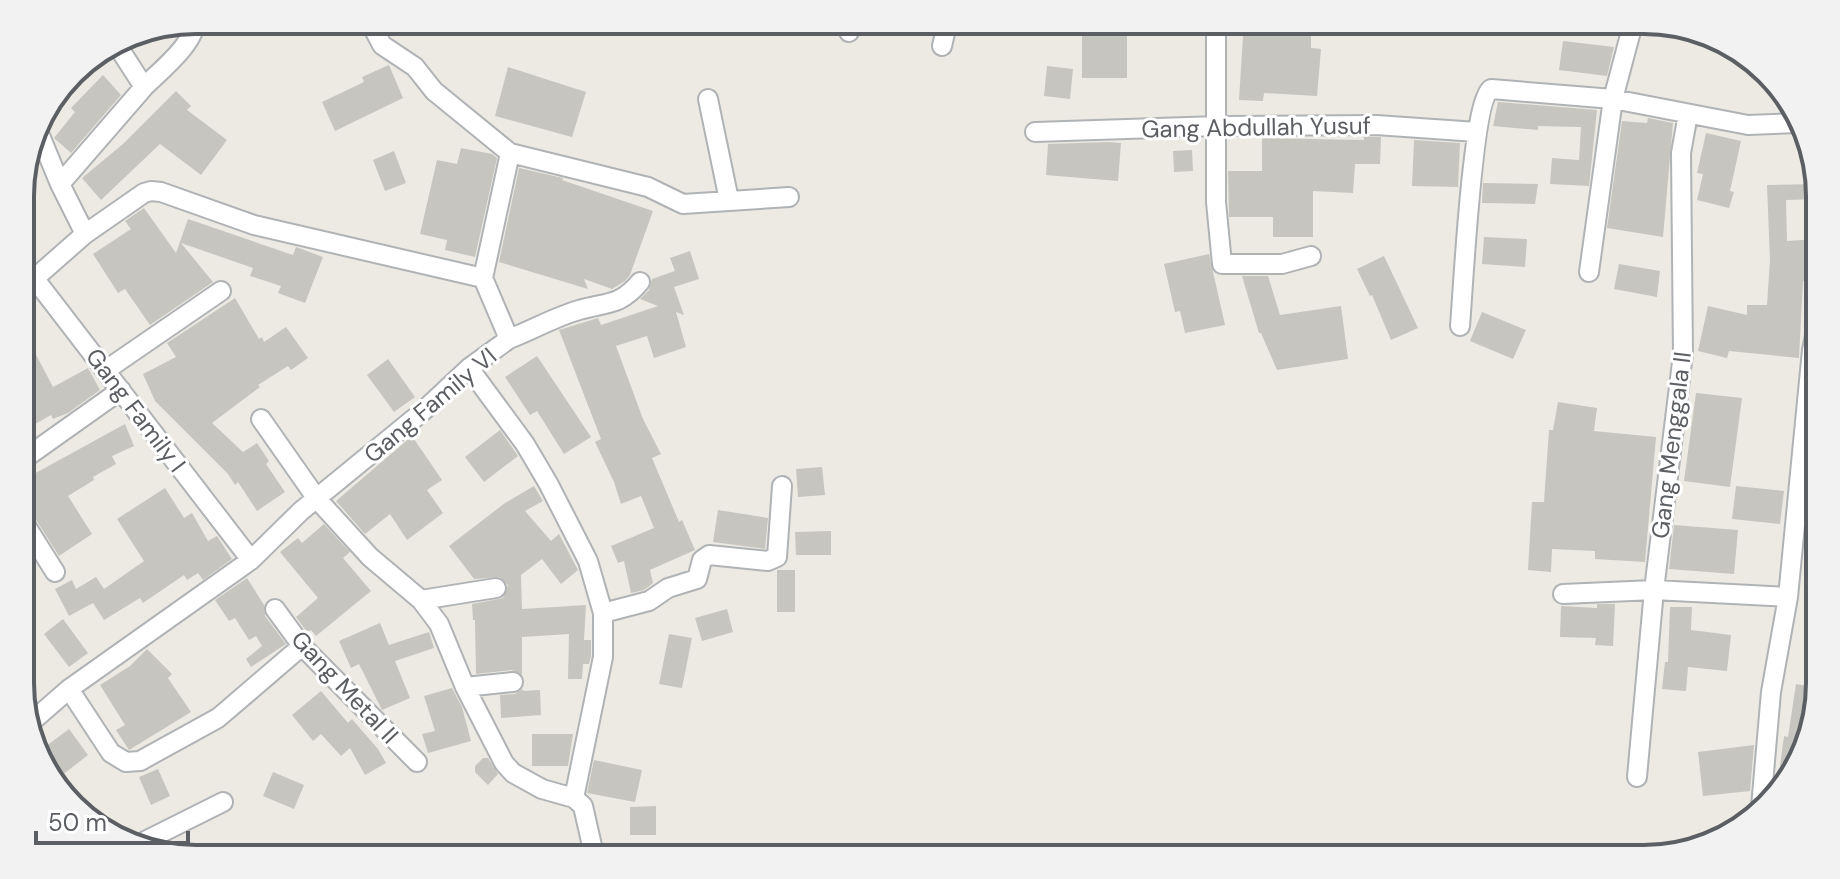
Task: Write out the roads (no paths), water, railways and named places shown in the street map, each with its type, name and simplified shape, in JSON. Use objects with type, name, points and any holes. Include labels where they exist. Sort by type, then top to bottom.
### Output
[{"type":"street","points":[[60,184],[192,34]]},
{"type":"street","points":[[376,34],[382,45],[415,67],[434,91],[510,153],[648,187],[683,204],[789,197]]},
{"type":"street","points":[[942,46],[945,34]]},
{"type":"street","points":[[1216,34],[1216,202],[1222,264],[1282,264],[1311,256]]},
{"type":"street","points":[[1589,272],[1613,99],[1630,34]]},
{"type":"street","points":[[122,52],[144,87]]},
{"type":"street","points":[[1460,326],[1477,132],[1485,96],[1491,89],[1613,99],[1748,125],[1788,123]]},
{"type":"street","points":[[708,99],[729,200]]},
{"type":"street","name":"Gang Menggala II","points":[[1637,777],[1654,590],[1683,354],[1681,153],[1688,114]]},
{"type":"street","name":"Gang Abdullah Yusuf","points":[[1035,132],[1376,125],[1477,132]]},
{"type":"street","points":[[43,143],[85,234]]},
{"type":"street","points":[[35,278],[85,234],[144,193],[161,192],[254,225],[483,278],[510,153]]},
{"type":"street","name":"Gang Family I","points":[[35,278],[251,560]]},
{"type":"street","name":"Gang Family VI","points":[[38,716],[69,689],[251,560],[469,368],[509,339],[483,278]]},
{"type":"street","points":[[509,339],[579,310],[616,303],[640,282]]},
{"type":"street","points":[[106,370],[221,291]]},
{"type":"street","points":[[469,368],[525,444],[548,483],[588,561],[603,613],[603,657],[574,798]]},
{"type":"street","points":[[34,452],[121,390]]},
{"type":"street","points":[[1762,792],[1771,692],[1788,597],[1806,412]]},
{"type":"street","points":[[261,419],[317,499],[370,557],[421,600],[439,624],[465,687],[504,763],[513,773],[542,789],[574,798],[586,812],[592,845]]},
{"type":"street","points":[[603,613],[649,601],[668,588],[697,579],[702,560],[709,555],[768,561],[777,557],[782,486]]},
{"type":"street","points":[[34,539],[55,572]]},
{"type":"street","points":[[421,600],[496,588]]},
{"type":"street","points":[[1563,594],[1654,590],[1788,597]]},
{"type":"street","name":"Gang Metal II","points":[[275,609],[302,646],[417,762]]},
{"type":"street","points":[[69,689],[111,753],[126,762],[140,761],[218,718],[302,646]]},
{"type":"street","points":[[465,687],[513,682]]},
{"type":"street","points":[[151,838],[223,802]]}]
